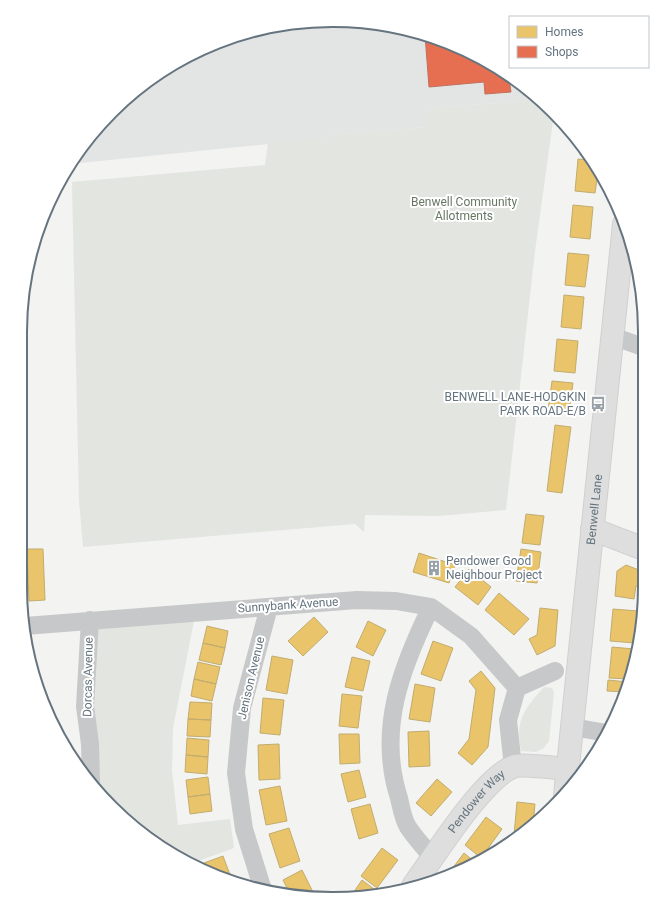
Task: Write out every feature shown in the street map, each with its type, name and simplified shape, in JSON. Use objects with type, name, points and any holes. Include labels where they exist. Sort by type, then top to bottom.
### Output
[{"type":"main road","name":"Benwell Lane","points":[[566,783],[623,236]]},
{"type":"main road","points":[[592,529],[638,547]]},
{"type":"main road","name":"Pendower Way","points":[[417,880],[474,801],[498,775],[516,766],[567,769]]},
{"type":"street","points":[[612,336],[638,345]]},
{"type":"street","name":"Sunnybank Avenue","points":[[30,626],[357,600],[396,601],[431,607],[471,636],[517,688]]},
{"type":"street","name":"Jenison Avenue","points":[[261,884],[244,829],[236,773],[242,708],[268,607]]},
{"type":"street","points":[[431,607],[414,642],[401,678],[390,721],[391,776],[407,826],[433,858]]},
{"type":"street","name":"Dorcas Avenue","points":[[90,620],[85,706],[90,744],[91,773]]},
{"type":"street","points":[[512,758],[508,720],[517,688],[555,671]]},
{"type":"street","points":[[572,727],[601,732]]},
{"type":"shaded area","points":[[332,27],[352,28],[412,37],[449,50],[485,68],[502,78],[531,101],[427,108],[427,127],[329,135],[329,138],[78,163],[116,116],[163,78],[197,59],[234,43],[253,37],[293,30]]},
{"type":"green space","name":"Benwell Community Allotments","points":[[531,101],[553,121],[535,251],[506,510],[438,516],[365,515],[364,532],[355,524],[83,547],[79,500],[72,182],[265,165],[268,143],[329,138],[329,135],[427,127],[427,108]]},
{"type":"green space","points":[[194,621],[173,728],[172,770],[178,825],[230,819],[234,848],[199,861],[197,860],[163,841],[147,829],[116,803],[93,776],[94,622]]},
{"type":"green space","points":[[544,687],[552,688],[554,692],[549,741],[544,748],[536,752],[521,751],[519,741],[520,723],[526,709]]},
{"type":"building: Homes","points":[[578,159],[584,159],[597,180],[595,193],[575,191]]},
{"type":"building: Homes","points":[[573,205],[593,207],[590,239],[570,237]]},
{"type":"building: Homes","points":[[568,253],[589,255],[585,287],[565,285]]},
{"type":"building: Homes","points":[[564,295],[584,297],[581,329],[561,327]]},
{"type":"building: Homes","points":[[557,339],[578,341],[575,373],[554,371]]},
{"type":"building: Homes","points":[[552,381],[573,383],[569,413],[548,410]]},
{"type":"building: Homes","points":[[555,425],[571,427],[562,493],[547,491]]},
{"type":"building: Homes","points":[[526,514],[544,516],[540,545],[522,543]]},
{"type":"building: Homes","points":[[27,549],[43,549],[45,600],[29,601]]},
{"type":"building: Homes","points":[[521,549],[541,552],[537,583],[516,581]]},
{"type":"building: Homes","name":"Pendower Good Neighbour Project","points":[[419,553],[455,565],[449,583],[413,572]]},
{"type":"building: Homes","points":[[626,565],[638,570],[638,587],[636,586],[634,599],[615,596],[617,571]]},
{"type":"building: Homes","points":[[469,569],[491,587],[478,605],[455,587]]},
{"type":"building: Homes","points":[[499,593],[529,619],[514,635],[485,610]]},
{"type":"building: Homes","points":[[540,608],[558,610],[555,646],[537,655],[529,639],[537,635]]},
{"type":"building: Homes","points":[[613,609],[637,611],[632,643],[610,641]]},
{"type":"building: Homes","points":[[314,617],[328,632],[303,656],[288,641]]},
{"type":"building: Homes","points":[[368,621],[386,630],[373,656],[356,647]]},
{"type":"building: Homes","points":[[207,626],[228,631],[225,648],[203,643]]},
{"type":"building: Homes","points":[[433,641],[453,648],[441,681],[421,674]]},
{"type":"building: Homes","points":[[203,643],[225,648],[221,665],[199,660]]},
{"type":"building: Homes","points":[[612,647],[631,649],[624,679],[609,678]]},
{"type":"building: Homes","points":[[272,656],[293,660],[287,694],[266,690]]},
{"type":"building: Homes","points":[[352,657],[370,661],[363,691],[345,687]]},
{"type":"building: Homes","points":[[198,662],[220,667],[216,684],[194,679]]},
{"type":"building: Homes","points":[[481,671],[495,688],[488,747],[472,765],[458,753],[469,739],[476,690],[469,681]]},
{"type":"building: Homes","points":[[194,679],[216,684],[212,701],[191,696]]},
{"type":"building: Homes","points":[[608,680],[623,682],[619,692],[607,691]]},
{"type":"building: Homes","points":[[415,684],[435,688],[430,722],[409,719]]},
{"type":"building: Homes","points":[[342,694],[362,696],[358,728],[339,726]]},
{"type":"building: Homes","points":[[263,698],[284,700],[280,735],[260,733]]},
{"type":"building: Homes","points":[[190,702],[212,703],[211,720],[188,719]]},
{"type":"building: Homes","points":[[188,719],[211,720],[210,737],[187,736]]},
{"type":"building: Homes","points":[[429,731],[430,766],[409,767],[408,732]]},
{"type":"building: Homes","points":[[339,734],[359,734],[360,763],[340,764]]},
{"type":"building: Homes","points":[[187,738],[209,740],[208,757],[186,755]]},
{"type":"building: Homes","points":[[279,744],[280,779],[259,780],[258,745]]},
{"type":"building: Homes","points":[[186,755],[208,757],[207,774],[185,772]]},
{"type":"building: Homes","points":[[359,770],[366,797],[348,802],[341,774]]},
{"type":"building: Homes","points":[[208,777],[210,794],[188,797],[186,780]]},
{"type":"building: Homes","points":[[437,779],[452,792],[431,816],[416,803]]},
{"type":"building: Homes","points":[[280,786],[287,821],[266,825],[259,790]]},
{"type":"building: Homes","points":[[210,794],[212,811],[190,814],[188,797]]},
{"type":"building: Homes","points":[[517,802],[535,804],[534,816],[514,832]]},
{"type":"building: Homes","points":[[370,804],[378,833],[359,839],[351,809]]},
{"type":"building: Homes","points":[[486,817],[502,829],[487,850],[477,855],[465,845]]},
{"type":"building: Homes","points":[[289,828],[300,861],[280,868],[269,834]]},
{"type":"building: Homes","points":[[382,848],[398,860],[377,888],[361,876]]},
{"type":"building: Homes","points":[[464,853],[471,859],[468,860],[454,867]]},
{"type":"building: Homes","points":[[223,856],[230,874],[216,869],[204,863]]},
{"type":"building: Homes","points":[[302,870],[312,891],[287,888],[283,880]]},
{"type":"building: Homes","points":[[362,880],[374,889],[372,889],[355,891]]},
{"type":"building: Shops","points":[[425,41],[468,59],[502,78],[510,84],[511,92],[485,94],[484,82],[429,87]]},
{"type":"place","name":"BENWELL LANE-HODGKIN PARK ROAD-E/B","points":[[598,404]]},
{"type":"place","name":"Pendower Good Neighbour Project","points":[[434,568]]}]
